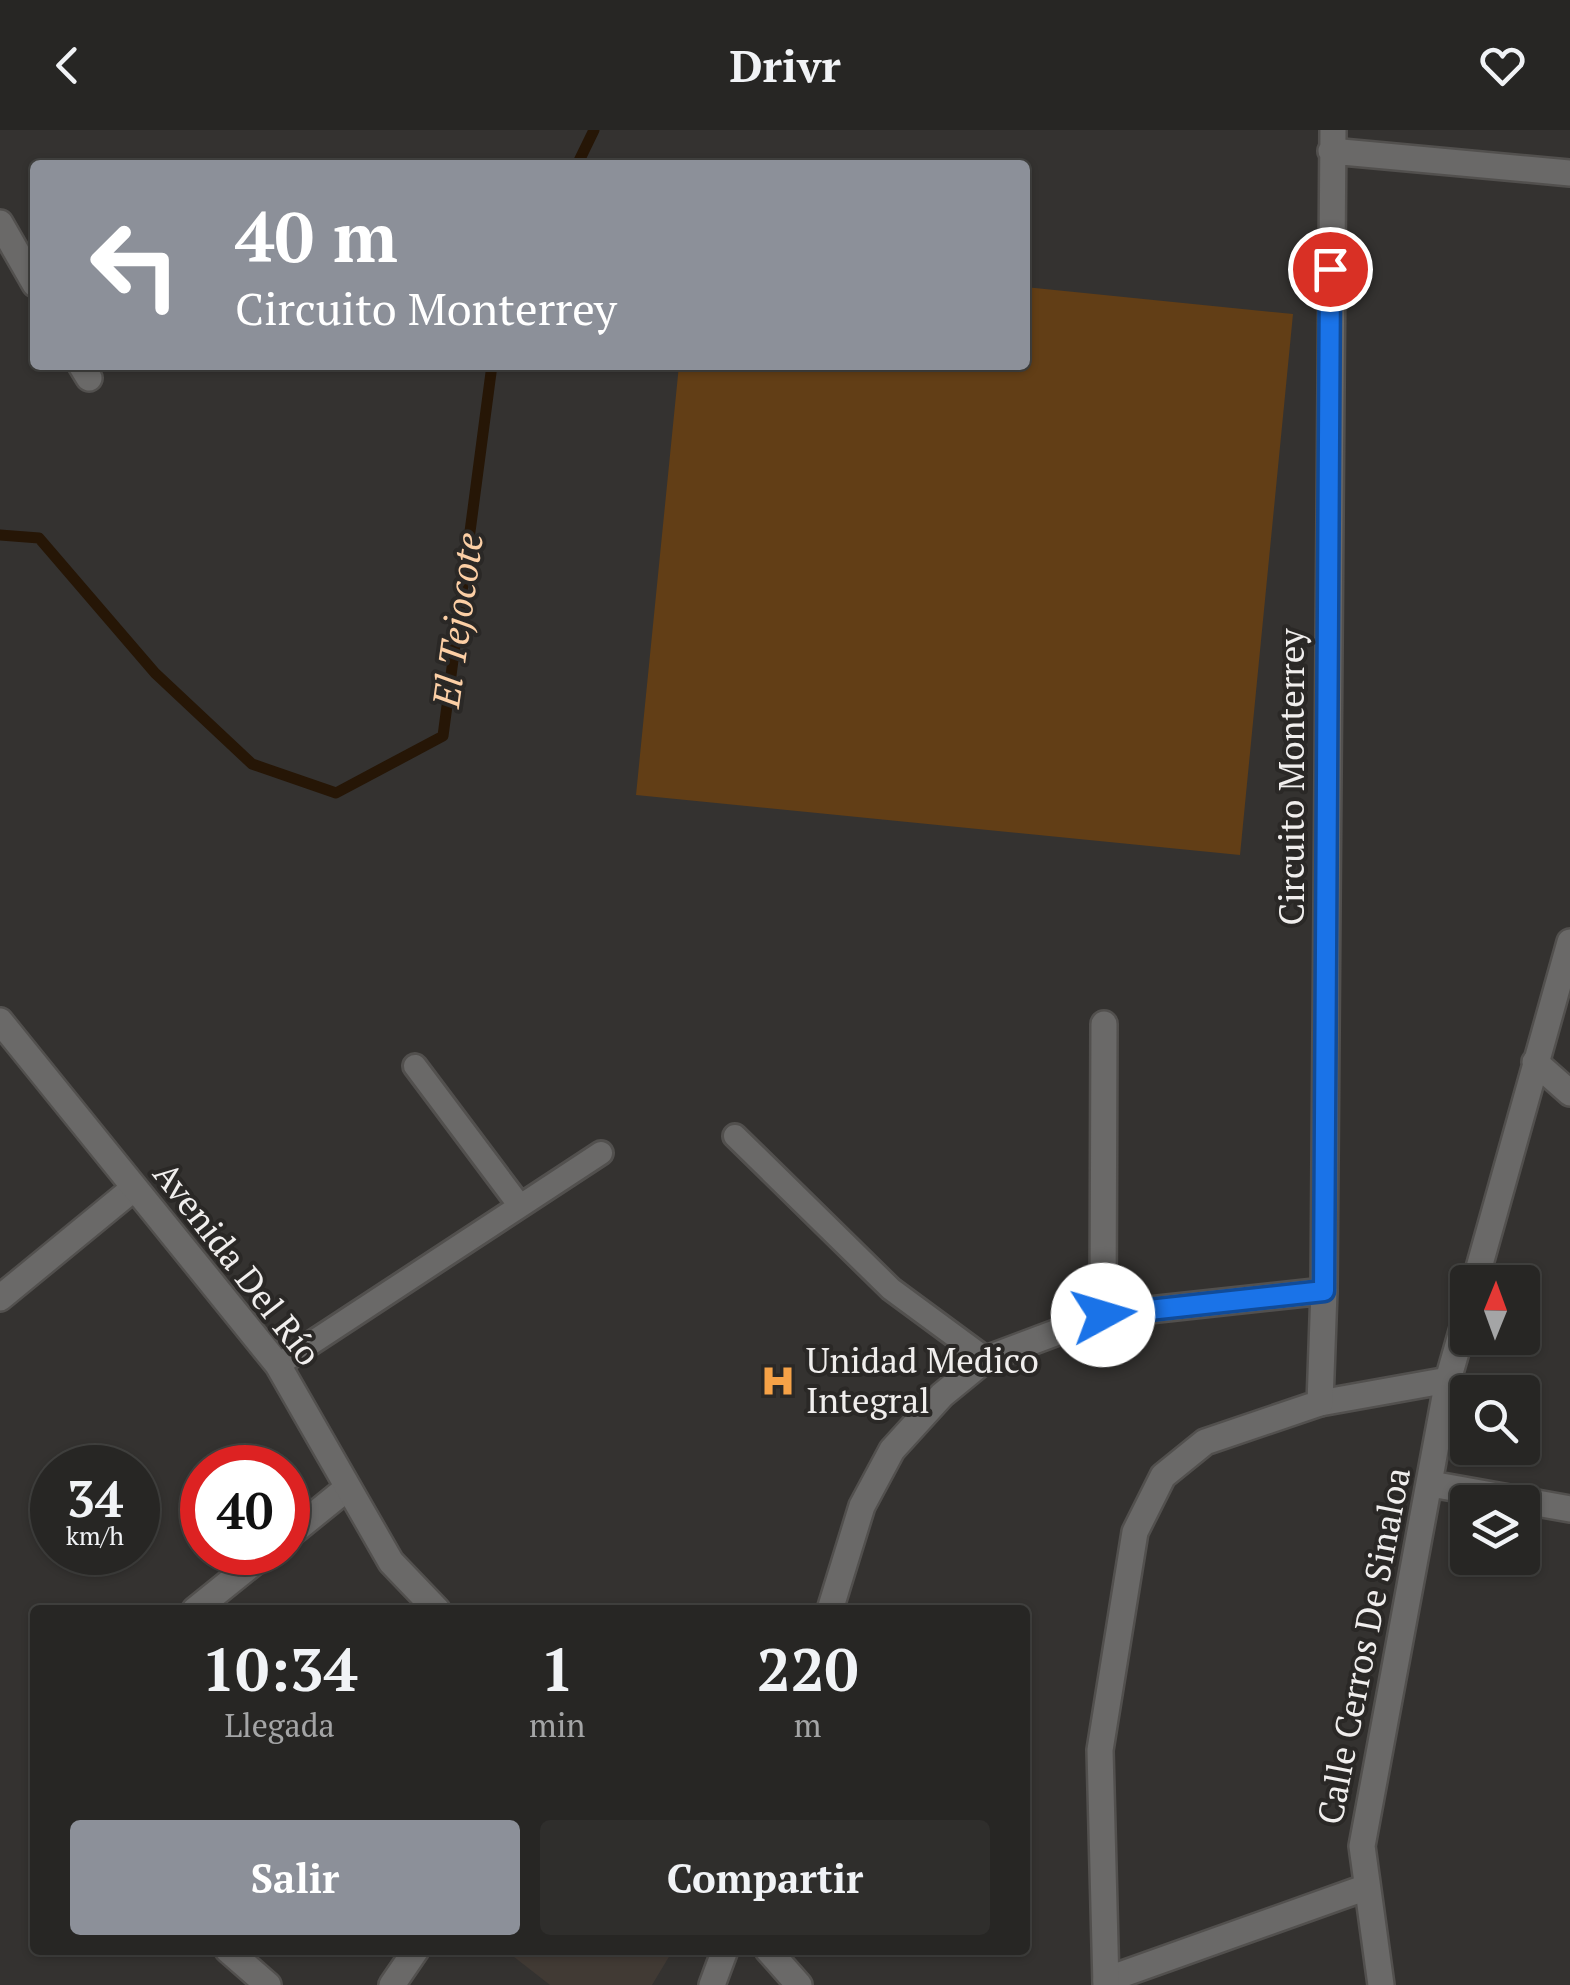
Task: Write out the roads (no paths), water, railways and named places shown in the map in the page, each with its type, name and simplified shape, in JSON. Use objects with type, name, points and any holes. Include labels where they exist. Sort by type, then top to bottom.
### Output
[{"type":"street","name":"Circuito Monterrey","points":[[1320,1403],[1332,140],[1570,173]]},
{"type":"street","points":[[0,223],[30,275]]},
{"type":"street","points":[[1480,1265],[1570,942]]},
{"type":"street","name":"Avenida Del Río","points":[[0,1020],[278,1365],[391,1562],[432,1605]]},
{"type":"street","points":[[1103,1315],[1104,1024]]},
{"type":"street","points":[[1535,1062],[1570,1093]]},
{"type":"street","points":[[0,1298],[134,1188]]},
{"type":"street","points":[[832,1605],[862,1506],[892,1450],[942,1395],[986,1359],[1103,1315],[1324,1291]]},
{"type":"street","points":[[1368,1887],[1106,1983],[1100,1750],[1135,1532],[1163,1476],[1205,1442],[1320,1403],[1448,1380],[1455,1355]]},
{"type":"street","name":"Calle Cerros De Sinaloa","points":[[1381,1985],[1362,1846],[1448,1380]]},
{"type":"street","points":[[1431,1484],[1570,1509]]},
{"type":"street","points":[[310,1518],[346,1489]]},
{"type":"street","points":[[201,1605],[238,1575]]},
{"type":"street","points":[[234,1955],[268,1985]]},
{"type":"street","points":[[392,1985],[413,1955]]},
{"type":"street","points":[[712,1985],[723,1955]]},
{"type":"street","points":[[772,1955],[799,1985]]},
{"type":"lane","points":[[415,1066],[520,1206]]},
{"type":"lane","points":[[735,1136],[891,1289],[986,1359]]},
{"type":"lane","points":[[278,1365],[601,1152]]},
{"type":"waterway","name":"El Tejocote","points":[[579,160],[594,130]]},
{"type":"waterway","name":"El Tejocote","points":[[0,535],[39,538],[155,673],[252,764],[336,793],[443,736],[491,370]]},
{"type":"place","name":"Unidad Medico Integral","points":[[778,1381]]}]
